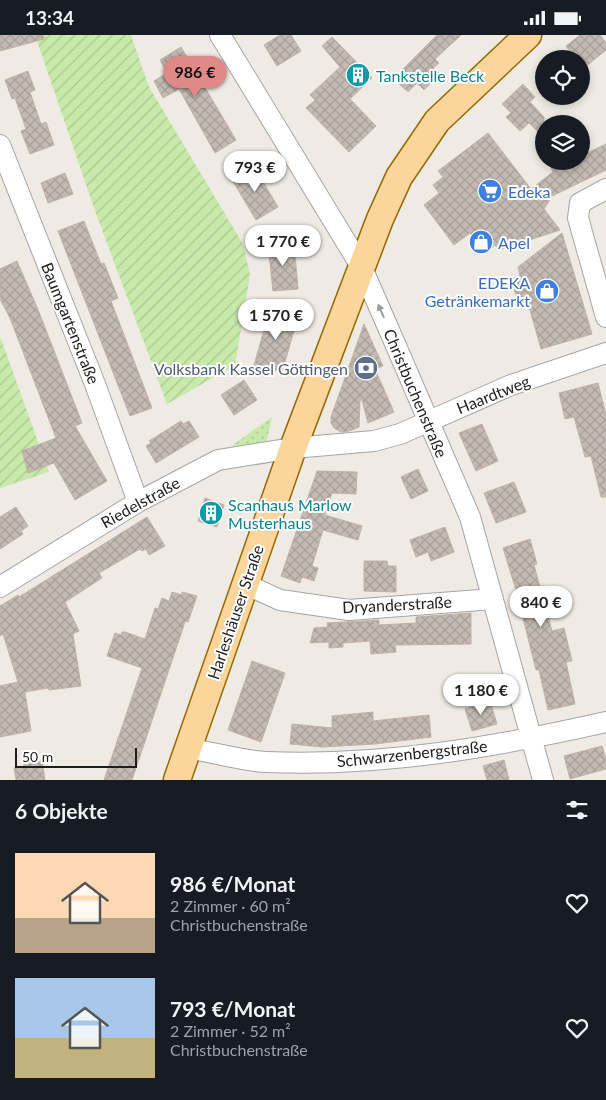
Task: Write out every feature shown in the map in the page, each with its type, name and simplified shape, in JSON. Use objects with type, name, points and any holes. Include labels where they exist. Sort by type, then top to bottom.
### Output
[{"type":"main road","name":"Harleshäuser Straße","points":[[177,780],[293,448],[380,219],[399,177],[437,121],[528,35]]},
{"type":"street","name":"Christbuchenstraße","points":[[220,35],[362,268],[470,517],[543,780]]},
{"type":"street","name":"Baumgartenstraße","points":[[0,145],[95,384],[138,501]]},
{"type":"street","points":[[606,189],[580,203],[578,217],[606,317]]},
{"type":"street","name":"Haardtweg","points":[[293,448],[374,441],[400,434],[511,385],[606,353]]},
{"type":"street","name":"Riedelstraße","points":[[0,587],[138,501],[218,460],[293,448]]},
{"type":"street","name":"Dryanderstraße","points":[[245,584],[280,600],[350,610],[493,599]]},
{"type":"street","name":"Schwarzenbergstraße","points":[[187,748],[264,762],[350,762],[444,753],[531,738],[606,722]]},
{"type":"green space","points":[[35,35],[131,35],[149,87],[243,244],[250,275],[235,365],[167,404],[95,211]]},
{"type":"green space","points":[[0,336],[49,472],[0,488]]},
{"type":"green space","points":[[272,417],[266,444],[231,446]]},
{"type":"building","points":[[0,35],[43,35],[44,39],[0,51]]},
{"type":"building","points":[[280,35],[291,35],[301,51],[277,66],[264,45]]},
{"type":"building","points":[[437,35],[461,35],[435,59],[439,63],[433,68],[440,74],[424,90],[417,83],[408,92],[396,81],[406,72],[403,69]]},
{"type":"building","points":[[580,35],[600,35],[606,43],[606,50],[590,63],[590,50],[569,50],[566,46]]},
{"type":"building","points":[[332,37],[372,78],[350,99],[376,126],[349,152],[306,108],[315,100],[310,95],[340,67],[322,46]]},
{"type":"building","points":[[181,47],[236,140],[215,153],[179,89],[163,98],[154,81],[167,73],[160,60]]},
{"type":"building","points":[[28,71],[35,90],[30,92],[41,124],[46,122],[54,145],[30,154],[21,131],[26,129],[15,98],[12,99],[5,80]]},
{"type":"building","points":[[523,84],[535,97],[530,102],[542,115],[535,115],[535,129],[529,123],[520,131],[506,117],[511,113],[502,104]]},
{"type":"building","name":"Edeka","points":[[488,133],[531,189],[553,172],[552,170],[590,170],[590,152],[606,144],[606,170],[552,196],[544,209],[560,230],[499,250],[495,245],[485,253],[470,233],[454,245],[424,205],[439,193],[433,185],[443,177],[438,171]]},
{"type":"building","points":[[253,165],[278,207],[256,220],[231,178]]},
{"type":"building","points":[[65,173],[73,194],[48,203],[41,183]]},
{"type":"building","points":[[84,221],[101,264],[104,263],[118,298],[111,301],[152,408],[130,416],[58,231]]},
{"type":"building","name":"EDEKA Getränkemarkt","points":[[562,233],[592,334],[541,349],[528,303],[519,306],[511,279],[520,276],[518,267]]},
{"type":"building","points":[[294,242],[298,289],[273,291],[268,245]]},
{"type":"building","points":[[17,261],[82,423],[75,426],[107,481],[75,500],[54,463],[28,473],[22,451],[56,438],[10,318],[0,299],[0,269]]},
{"type":"building","points":[[270,309],[298,317],[282,372],[254,365]]},
{"type":"building","points":[[364,324],[383,366],[375,369],[394,412],[368,423],[362,400],[360,400],[359,427],[341,432],[334,428],[331,423],[331,417]]},
{"type":"building","points":[[244,380],[257,400],[234,415],[221,395]]},
{"type":"building","points":[[598,383],[606,415],[606,497],[601,497],[591,456],[585,457],[574,417],[565,419],[559,393]]},
{"type":"building","points":[[181,421],[183,424],[189,421],[199,437],[156,463],[146,446],[151,443],[149,441]]},
{"type":"building","points":[[482,424],[498,461],[476,471],[459,433]]},
{"type":"building","points":[[418,469],[428,491],[411,499],[401,477]]},
{"type":"building","points":[[317,471],[357,472],[356,494],[332,493],[325,515],[362,526],[358,540],[323,530],[312,566],[318,568],[314,581],[302,577],[300,583],[281,576]]},
{"type":"building","points":[[514,482],[526,512],[496,523],[484,493]]},
{"type":"building","name":"Scanhaus Marlow Musterhaus","points":[[205,498],[224,505],[217,527],[198,521]]},
{"type":"building","points":[[16,507],[28,526],[21,531],[23,534],[0,549],[0,517]]},
{"type":"building","points":[[147,517],[165,546],[149,555],[146,549],[142,551],[140,549],[99,573],[102,578],[65,602],[79,631],[73,634],[81,686],[49,690],[48,688],[25,692],[31,731],[0,737],[0,686],[18,682],[3,634],[0,636],[0,606],[18,595],[19,597]]},
{"type":"building","points":[[445,527],[454,552],[431,561],[428,552],[416,557],[410,540]]},
{"type":"building","points":[[530,539],[537,564],[534,565],[552,631],[564,628],[572,661],[566,662],[575,704],[548,710],[539,670],[536,670],[516,590],[503,548]]},
{"type":"building","points":[[364,561],[387,561],[388,566],[396,566],[396,592],[364,591]]},
{"type":"building","points":[[172,592],[182,595],[182,592],[197,596],[188,622],[185,621],[132,780],[104,780],[142,668],[107,656],[115,633],[121,635],[122,632],[125,632],[145,639],[155,608],[158,609],[162,598],[169,601]]},
{"type":"building","points":[[471,613],[471,644],[395,645],[396,652],[371,654],[370,641],[343,643],[343,647],[329,648],[329,642],[310,643],[314,628],[328,627],[327,623],[379,620],[379,625],[416,623],[416,617]]},
{"type":"building","points":[[252,661],[285,673],[261,742],[228,730]]},
{"type":"building","points":[[490,701],[497,724],[472,731],[465,709]]},
{"type":"building","points":[[373,712],[373,721],[429,715],[431,737],[375,744],[322,747],[290,744],[292,724],[332,728],[332,716]]},
{"type":"building","points":[[602,746],[606,759],[606,769],[570,779],[564,756]]},
{"type":"building","points":[[504,760],[509,780],[487,780],[483,766]]},
{"type":"building","points":[[42,761],[45,780],[16,780],[14,768]]},
{"type":"place","name":"Tankstelle Beck","points":[[358,75]]},
{"type":"place","name":"Edeka","points":[[490,191]]},
{"type":"place","name":"Apel","points":[[481,242]]},
{"type":"place","name":"EDEKA Getränkemarkt","points":[[547,291]]},
{"type":"place","name":"Volksbank Kassel Göttingen","points":[[366,368]]},
{"type":"place","name":"Scanhaus Marlow Musterhaus","points":[[211,513]]}]
